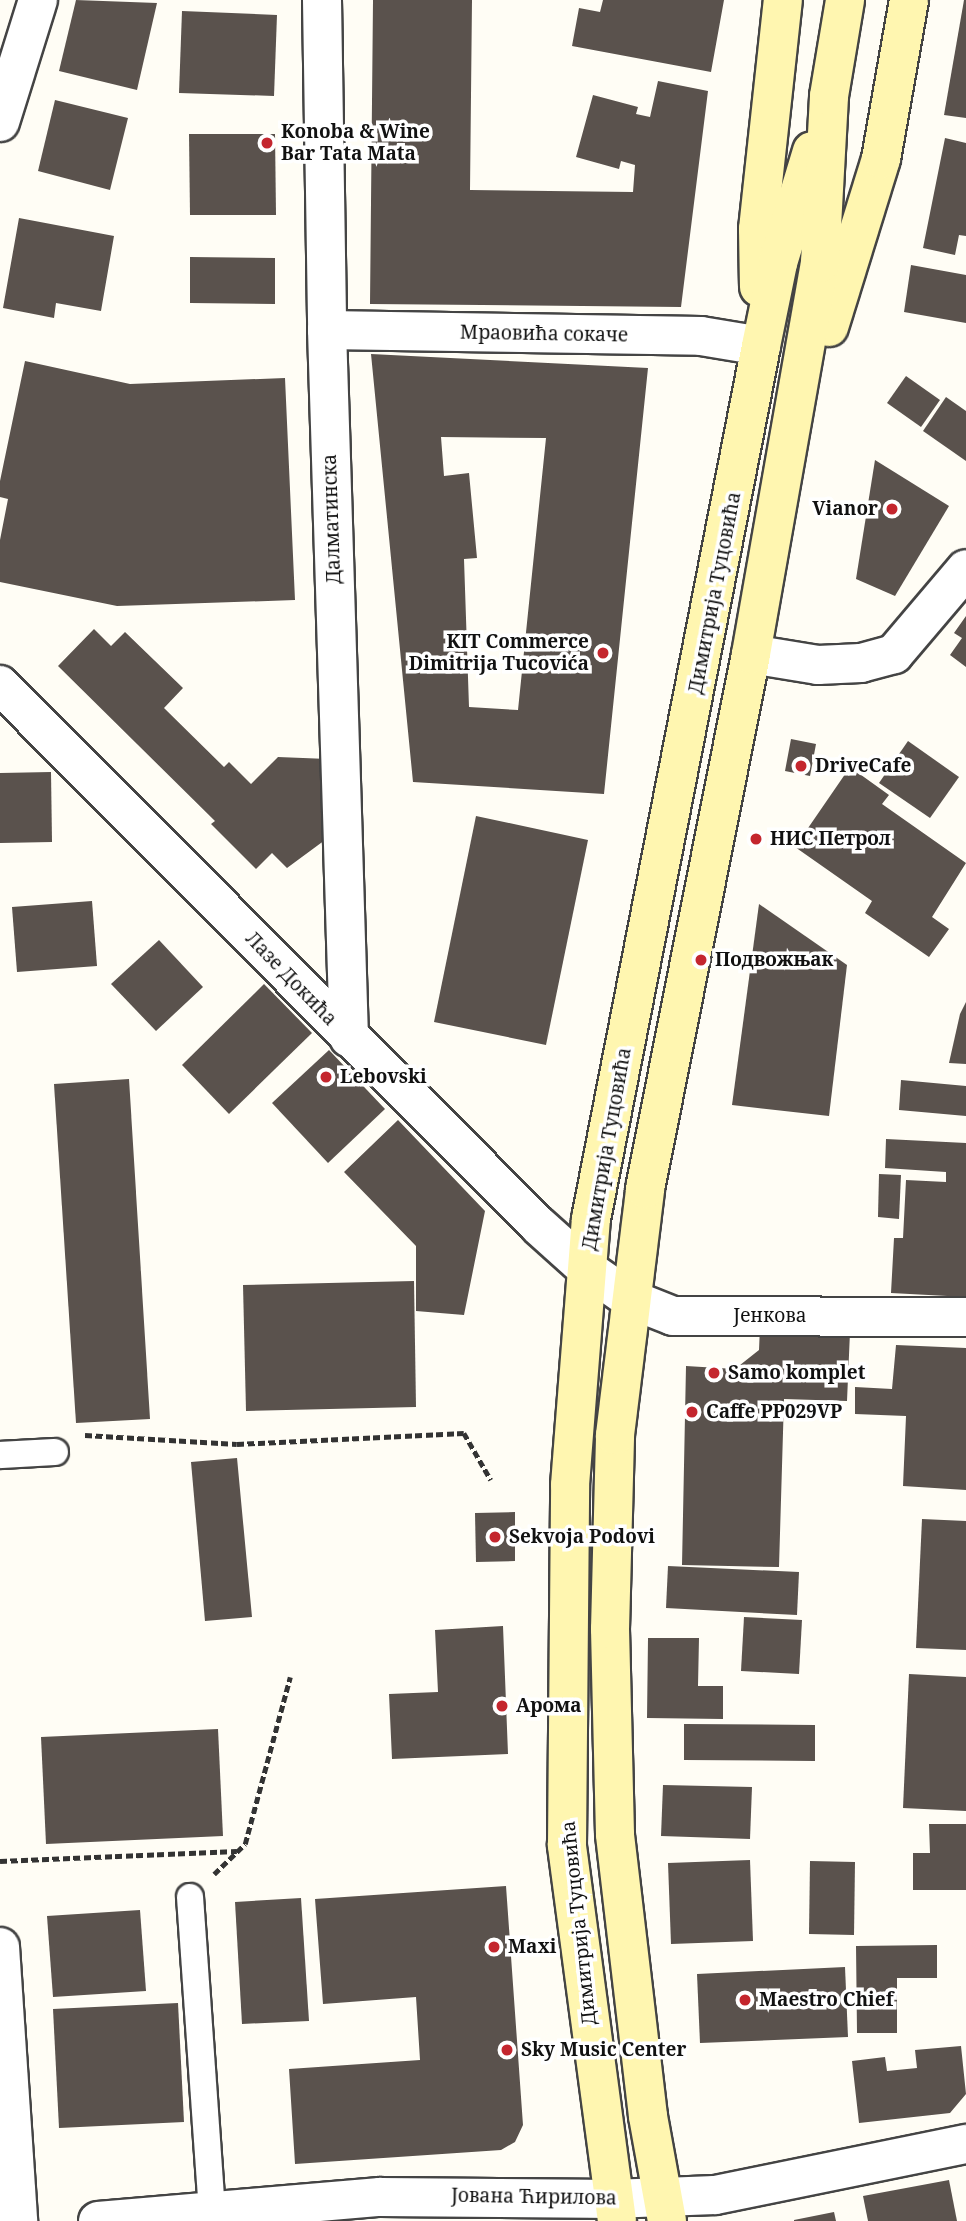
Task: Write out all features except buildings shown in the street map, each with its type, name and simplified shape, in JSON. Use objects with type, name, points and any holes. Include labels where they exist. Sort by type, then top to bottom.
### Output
[{"type":"main road","points":[[761,346],[758,229],[783,0]]},
{"type":"main road","name":"Димитрија Туцовића","points":[[665,2209],[648,2116],[615,1834],[610,1629],[615,1435],[645,1189],[751,654],[820,263],[829,96],[845,0]]},
{"type":"main road","points":[[791,439],[881,159],[909,0]]},
{"type":"main road","name":"Димитрија Туцовића","points":[[615,2210],[567,1845],[570,1485],[587,1269],[599,1180],[778,263],[829,96]]},
{"type":"street","points":[[0,122],[38,0]]},
{"type":"street","name":"Далматинска","points":[[323,0],[327,330],[349,1038]]},
{"type":"street","name":"Мраовића сокаче","points":[[327,330],[701,336],[761,346]]},
{"type":"street","points":[[751,654],[818,665],[861,663],[894,654],[966,569]]},
{"type":"street","name":"Лазе Докића","points":[[0,685],[349,1038],[587,1269]]},
{"type":"street","name":"Јенкова","points":[[587,1269],[630,1299],[673,1316],[966,1317]]},
{"type":"street","points":[[0,1947],[18,2221]]},
{"type":"street","name":"Јована Ћирилова","points":[[98,2221],[212,2216],[380,2197],[615,2210],[665,2209],[715,2195],[966,2144]]},
{"type":"lane","points":[[0,1455],[55,1452]]},
{"type":"lane","points":[[190,1897],[212,2216]]},
{"type":"path","points":[[113,1437],[237,1444],[464,1433],[491,1480]]},
{"type":"path","points":[[0,1861],[237,1851],[245,1844],[290,1677]]},
{"type":"place","name":"Konoba & Wine Bar Tata Mata","points":[[267,143]]},
{"type":"place","name":"Vianor","points":[[892,509]]},
{"type":"place","name":"KIT Commerce Dimitrija Tucovića","points":[[603,653]]},
{"type":"place","name":"DriveCafe","points":[[801,766]]},
{"type":"place","name":"НИС Петрол","points":[[756,839]]},
{"type":"place","name":"Подвожњак","points":[[701,960]]},
{"type":"place","name":"Lebovski","points":[[326,1077]]},
{"type":"place","name":"Samo komplet","points":[[714,1373]]},
{"type":"place","name":"Caffe PP029VP","points":[[692,1412]]},
{"type":"place","name":"Sekvoja Podovi","points":[[495,1537]]},
{"type":"place","name":"Арома","points":[[502,1706]]},
{"type":"place","name":"Maxi","points":[[494,1947]]},
{"type":"place","name":"Maestro Chief","points":[[745,2000]]},
{"type":"place","name":"Sky Music Center","points":[[507,2050]]}]
